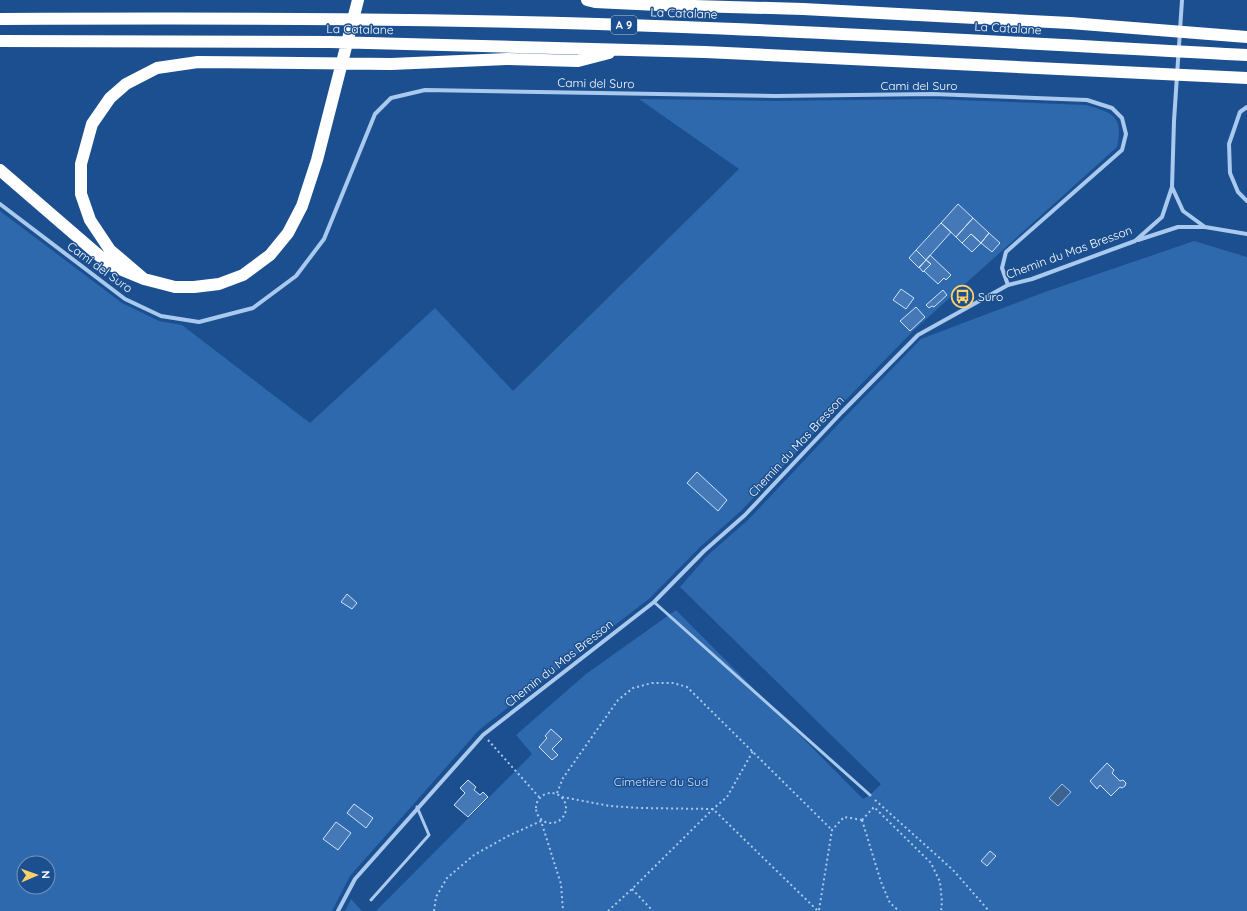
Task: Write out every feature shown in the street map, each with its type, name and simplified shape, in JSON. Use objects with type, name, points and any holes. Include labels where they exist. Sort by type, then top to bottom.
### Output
[{"type":"highway","points":[[0,170],[110,264],[144,279],[174,287],[194,287],[219,284],[243,275],[270,255],[288,233],[302,206],[318,160],[358,0]]},
{"type":"highway","points":[[587,0],[595,2],[658,5],[803,9],[1070,23],[1247,37]]},
{"type":"highway","name":"La Catalane","points":[[0,19],[238,18],[667,26],[1247,55]]},
{"type":"highway","name":"La Catalane","points":[[0,41],[338,42],[621,49],[1247,78]]},
{"type":"highway","points":[[144,279],[110,250],[90,220],[81,194],[81,164],[92,124],[110,98],[126,84],[157,68],[198,62],[391,64],[507,59],[578,61],[621,49]]},
{"type":"street","name":"Chemin du Mas Bresson","points":[[338,911],[355,879],[483,734],[654,602],[704,551],[745,515],[842,412],[918,335],[1008,285],[1032,279],[1135,241],[1162,217],[1172,187],[1174,122],[1182,2]]},
{"type":"street","name":"Cami del Suro","points":[[0,204],[125,299],[161,316],[199,322],[253,308],[296,276],[324,239],[375,114],[391,98],[425,90],[775,96],[933,94],[1087,100],[1112,108],[1122,118],[1126,134],[1122,150],[1006,252],[1002,268],[1008,285]]},
{"type":"street","points":[[1247,107],[1240,112],[1230,144],[1230,173],[1238,192],[1247,200]]},
{"type":"street","points":[[1172,187],[1183,211],[1205,228]]},
{"type":"street","points":[[1135,241],[1178,227],[1205,228],[1247,234]]},
{"type":"lane","points":[[654,602],[870,795]]},
{"type":"lane","points":[[370,900],[429,835],[417,807]]},
{"type":"path","points":[[556,793],[563,778],[618,700],[634,688],[652,683],[673,683],[688,687],[832,830]]},
{"type":"path","points":[[483,734],[539,798]]},
{"type":"path","points":[[608,911],[726,797],[752,751]]},
{"type":"path","points":[[563,911],[560,884],[541,821],[536,815],[535,805],[539,798],[546,793],[556,793],[562,797],[617,807],[713,809],[818,911]]},
{"type":"path","points":[[870,795],[953,870],[989,911]]},
{"type":"path","points":[[434,911],[436,897],[447,878],[474,855],[508,836],[541,821],[554,824],[560,821],[566,813],[566,806],[562,797]]},
{"type":"path","points":[[862,820],[874,807],[931,863],[940,882],[942,902],[941,911]]},
{"type":"path","points":[[818,911],[832,830],[844,817],[862,820]]},
{"type":"path","points":[[862,820],[880,882],[890,903],[899,911]]},
{"type":"path","points":[[632,889],[653,911]]},
{"type":"green space","points":[[639,99],[775,101],[932,99],[1086,105],[1109,113],[1117,122],[1119,136],[1117,147],[913,331],[741,511],[700,547],[650,598],[479,730],[350,876],[332,911],[0,911],[0,211],[122,303],[159,321],[182,325],[310,423],[435,308],[513,391],[739,169]]},
{"type":"green space","name":"Cimetière du Sud","points":[[1194,241],[1247,257],[1247,911],[376,911],[532,754],[516,735],[586,674],[676,610],[863,799],[870,795],[881,784],[680,587],[708,555],[749,519],[921,339],[1045,292]]},
{"type":"green space","points":[[351,899],[362,911],[345,911]]},
{"type":"shaded area","points":[[1062,784],[1071,792],[1058,806],[1049,798]]},
{"type":"building","points":[[958,204],[973,218],[956,237],[941,223]]},
{"type":"building","points":[[973,218],[989,233],[981,243],[971,234],[962,243],[956,237]]},
{"type":"building","points":[[941,223],[951,232],[926,260],[916,250]]},
{"type":"building","points":[[989,233],[1000,243],[992,252],[981,243]]},
{"type":"building","points":[[971,234],[981,243],[972,252],[962,243]]},
{"type":"building","points":[[916,250],[926,260],[919,268],[909,258]]},
{"type":"building","points":[[930,255],[951,275],[946,280],[944,278],[938,284],[924,271],[931,264],[926,260]]},
{"type":"building","points":[[926,260],[931,264],[923,272],[919,267]]},
{"type":"building","points":[[901,289],[914,298],[906,309],[893,300]]},
{"type":"building","points":[[943,290],[947,295],[934,307],[932,306],[929,308],[926,305]]},
{"type":"building","points":[[916,307],[925,317],[910,331],[900,321]]},
{"type":"building","points":[[697,472],[727,500],[718,511],[687,483]]},
{"type":"building","points":[[347,594],[357,603],[352,609],[341,602]]},
{"type":"building","points":[[551,729],[562,739],[552,749],[558,755],[552,760],[539,747],[547,738],[545,736]]},
{"type":"building","points":[[1107,763],[1114,770],[1112,773],[1120,781],[1123,780],[1126,783],[1125,786],[1122,788],[1120,787],[1111,796],[1100,785],[1097,789],[1090,781]]},
{"type":"building","points":[[468,780],[476,787],[474,790],[480,795],[483,792],[488,797],[468,817],[454,805],[465,793],[460,788]]},
{"type":"building","points":[[354,804],[373,818],[366,828],[347,813]]},
{"type":"building","points":[[336,822],[351,833],[338,850],[323,839]]},
{"type":"building","points":[[990,851],[996,856],[987,866],[981,861]]},
{"type":"place","name":"Suro","points":[[963,296]]}]
